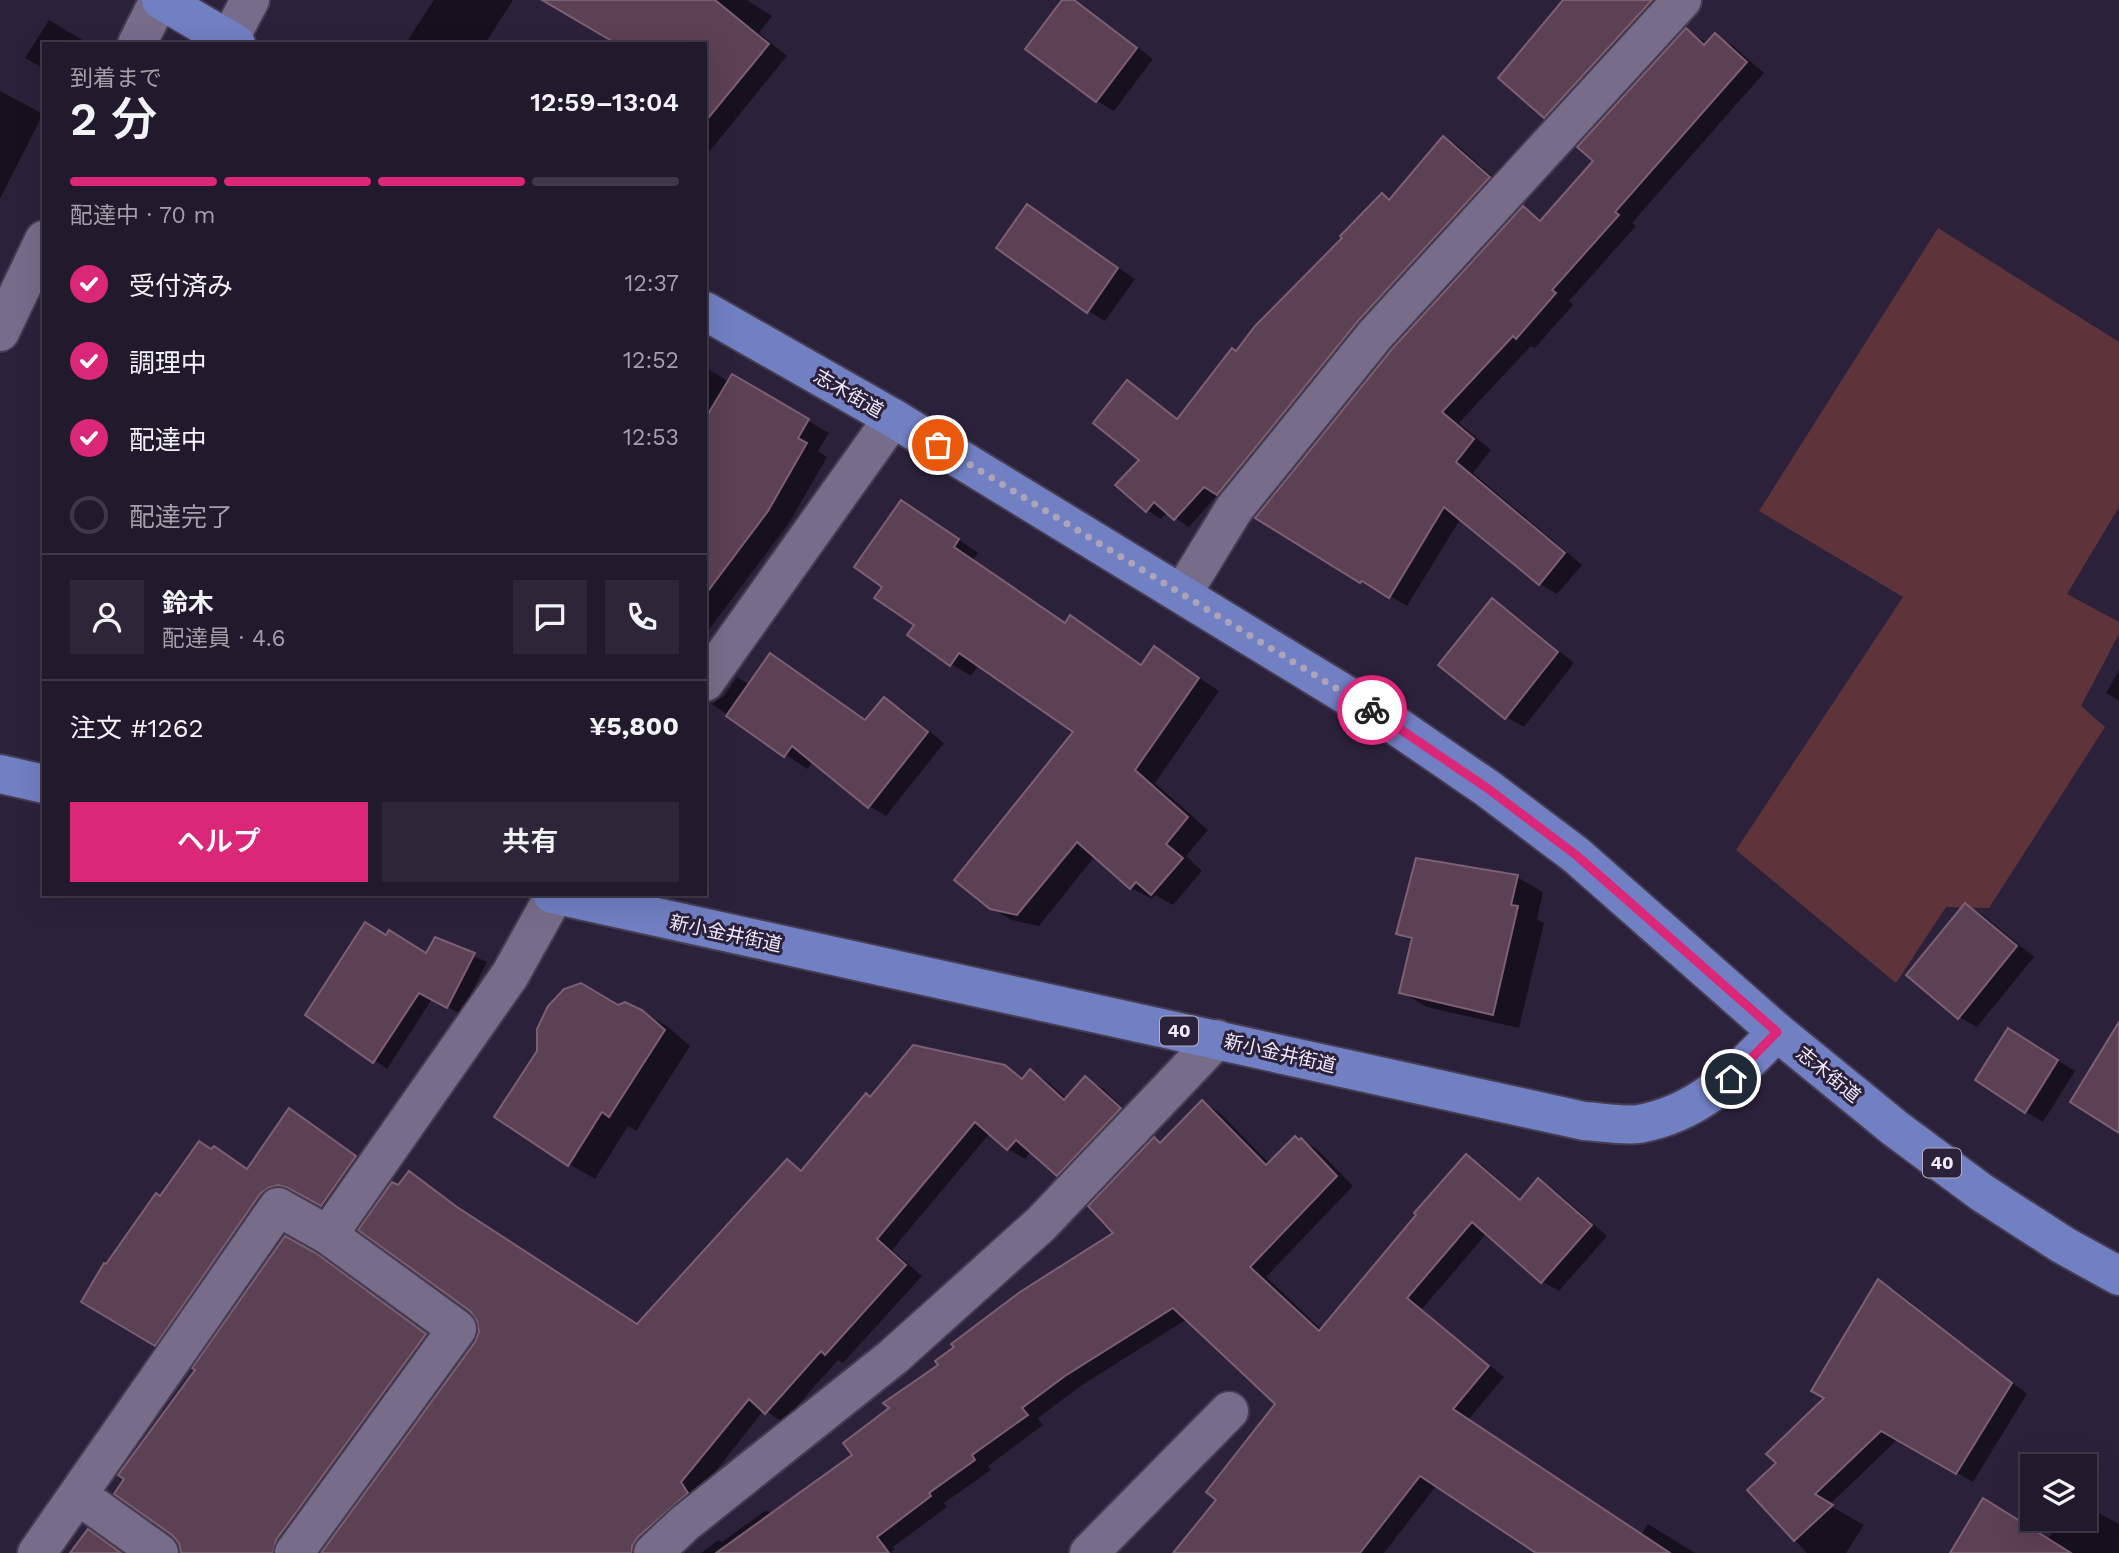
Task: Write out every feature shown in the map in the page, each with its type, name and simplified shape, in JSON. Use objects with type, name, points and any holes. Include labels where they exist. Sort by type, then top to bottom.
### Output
[{"type":"main road","points":[[160,0],[232,42]]},
{"type":"main road","name":"志木街道","points":[[707,312],[893,418],[1392,723],[1487,788],[1576,855],[1777,1032],[1896,1129],[1981,1192],[2063,1245],[2119,1276]]},
{"type":"main road","points":[[0,774],[42,784]]},
{"type":"main road","name":"新小金井街道","points":[[563,896],[1584,1121],[1637,1124],[1686,1109],[1731,1079],[1777,1032]]},
{"type":"street","points":[[138,42],[160,0]]},
{"type":"street","points":[[232,42],[250,0]]},
{"type":"street","points":[[1182,594],[1234,509],[1375,335],[1682,0]]},
{"type":"street","points":[[0,332],[42,244]]},
{"type":"street","points":[[707,679],[893,418]]},
{"type":"street","points":[[328,1235],[510,975],[553,896]]},
{"type":"street","points":[[653,1553],[685,1523],[893,1357],[1041,1224],[1217,1039]]},
{"type":"street","points":[[37,1553],[278,1207],[328,1235],[457,1329],[294,1553]]},
{"type":"street","points":[[1089,1553],[1229,1411]]},
{"type":"street","points":[[78,1495],[159,1553]]},
{"type":"shaded area","points":[[1938,228],[2119,342],[2119,507],[2067,594],[2119,622],[2119,634],[2081,706],[2105,727],[1989,908],[1946,907],[1896,983],[1736,850],[1903,597],[1759,511]]},
{"type":"building","points":[[542,0],[715,0],[769,44],[707,120],[707,42],[614,42]]},
{"type":"building","points":[[1062,0],[1074,0],[1137,48],[1096,102],[1025,49]]},
{"type":"building","points":[[1563,0],[1652,0],[1544,118],[1498,78]]},
{"type":"building","points":[[1686,28],[1704,45],[1715,33],[1747,62],[1615,212],[1619,215],[1552,290],[1556,293],[1516,339],[1513,336],[1442,412],[1474,439],[1456,462],[1565,553],[1539,585],[1444,507],[1389,598],[1255,518],[1392,349],[1523,206],[1540,221],[1593,161],[1577,147]]},
{"type":"building","points":[[1443,136],[1490,177],[1358,321],[1217,495],[1204,487],[1174,520],[1154,502],[1146,512],[1115,485],[1139,460],[1093,423],[1127,380],[1177,419],[1232,348],[1236,351],[1255,326],[1342,238],[1340,236],[1382,193],[1389,200]]},
{"type":"building","points":[[1027,204],[1118,268],[1087,313],[996,248]]},
{"type":"building","points":[[732,374],[809,419],[798,438],[807,443],[768,511],[707,592],[707,416]]},
{"type":"building","points":[[901,500],[959,539],[954,547],[1065,623],[1070,615],[1141,665],[1154,646],[1199,678],[1135,770],[1188,817],[1166,844],[1183,858],[1151,895],[1136,882],[1130,889],[1077,842],[1017,915],[990,909],[954,880],[1073,732],[959,653],[950,666],[907,635],[914,625],[874,598],[882,587],[854,567]]},
{"type":"building","points":[[1492,598],[1558,652],[1505,719],[1438,665]]},
{"type":"building","points":[[770,653],[865,720],[884,697],[928,732],[868,808],[792,746],[784,757],[726,716]]},
{"type":"building","points":[[1416,858],[1518,875],[1511,905],[1518,906],[1493,1015],[1399,993],[1412,938],[1396,934]]},
{"type":"building","points":[[1965,903],[2017,946],[1958,1019],[1906,975]]},
{"type":"building","points":[[365,922],[386,935],[389,930],[426,953],[435,937],[475,953],[447,1008],[419,993],[373,1063],[305,1015]]},
{"type":"building","points":[[581,983],[618,1005],[625,1002],[642,1010],[665,1030],[609,1117],[602,1112],[568,1166],[494,1117],[537,1051],[537,1029],[548,1006],[564,989]]},
{"type":"building","points":[[2119,1022],[2119,1133],[2070,1102]]},
{"type":"building","points":[[2008,1028],[2058,1060],[2025,1113],[1975,1080]]},
{"type":"building","points":[[913,1045],[1005,1065],[1022,1079],[1030,1069],[1064,1100],[1085,1076],[1121,1108],[1057,1176],[1016,1140],[1007,1150],[975,1122],[877,1239],[906,1265],[825,1355],[821,1351],[765,1414],[749,1399],[681,1482],[688,1493],[638,1537],[632,1546],[632,1553],[321,1553],[475,1342],[479,1332],[477,1321],[470,1311],[358,1230],[392,1182],[398,1185],[409,1171],[457,1207],[637,1324],[787,1159],[801,1171],[866,1093],[870,1097]]},
{"type":"building","points":[[1202,1100],[1266,1165],[1295,1136],[1299,1140],[1301,1138],[1337,1176],[1250,1267],[1319,1331],[1416,1215],[1414,1213],[1466,1154],[1520,1200],[1538,1178],[1592,1225],[1541,1283],[1472,1222],[1407,1298],[1489,1366],[1453,1409],[1670,1553],[1536,1553],[1420,1476],[1360,1553],[1173,1553],[1216,1500],[1206,1492],[1275,1404],[1173,1308],[1065,1376],[1022,1408],[1028,1415],[972,1455],[975,1460],[929,1493],[931,1496],[877,1537],[889,1553],[716,1553],[852,1455],[843,1443],[889,1408],[883,1403],[938,1365],[935,1361],[954,1347],[951,1344],[1020,1292],[1113,1233],[1088,1206],[1154,1137],[1160,1143]]},
{"type":"building","points":[[289,1108],[356,1156],[321,1206],[278,1185],[260,1194],[155,1346],[81,1302],[104,1263],[106,1264],[156,1193],[160,1196],[199,1141],[211,1149],[214,1146],[247,1169]]},
{"type":"building","points":[[285,1236],[316,1253],[426,1334],[276,1540],[273,1553],[181,1553],[179,1543],[172,1535],[114,1494],[124,1479],[118,1475],[195,1370],[192,1368]]},
{"type":"building","points":[[1878,1279],[2012,1383],[1956,1474],[1881,1431],[1815,1494],[1833,1505],[1794,1541],[1747,1490],[1776,1463],[1766,1454],[1824,1398],[1811,1391]]},
{"type":"building","points":[[1983,1498],[2020,1521],[2020,1531],[2036,1531],[2071,1553],[1950,1553]]},
{"type":"building","points":[[88,1529],[121,1553],[70,1553]]},
{"type":"way so far","points":[[938,445],[1372,710]]},
{"type":"route","points":[[1372,710],[1487,788],[1576,855],[1777,1032],[1731,1079]]}]
